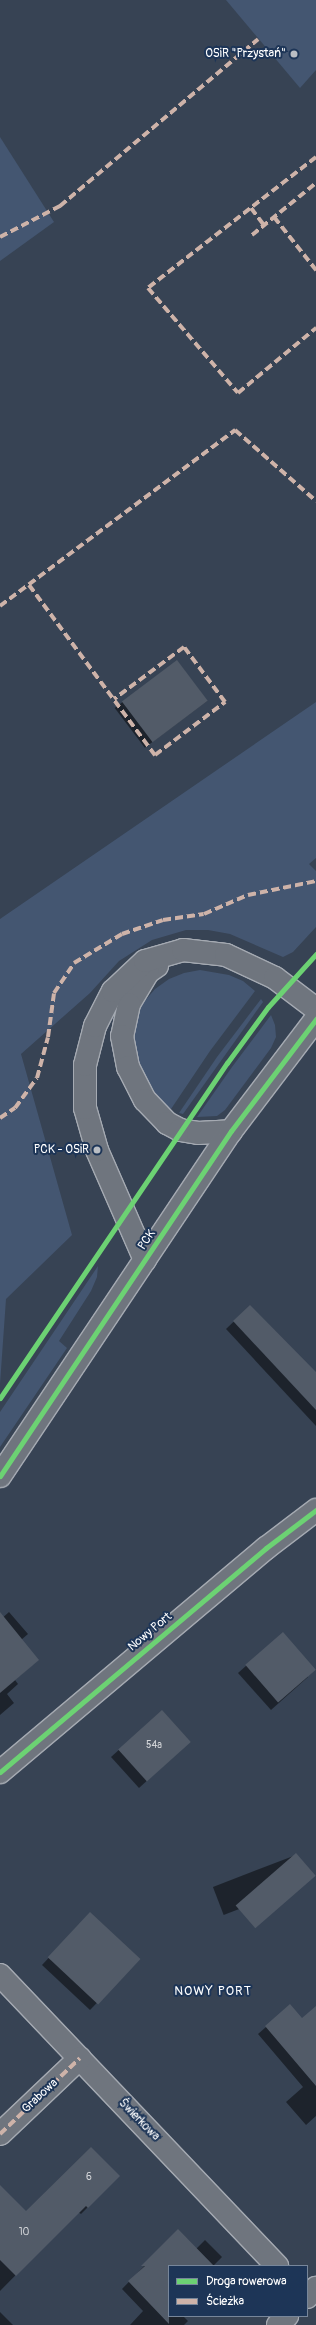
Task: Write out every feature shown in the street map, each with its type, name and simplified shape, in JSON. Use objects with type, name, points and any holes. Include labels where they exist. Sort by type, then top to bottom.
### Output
[{"type":"street","points":[[145,1260],[96,1150],[85,1108],[85,1065],[95,1026],[113,991],[145,961],[183,950],[226,955],[275,978],[316,1009]]},
{"type":"street","points":[[183,950],[148,972],[129,1004],[122,1036],[128,1067],[145,1100],[167,1123],[180,1130],[198,1133],[231,1132]]},
{"type":"street","name":"PCK","points":[[0,1476],[231,1132],[316,1020]]},
{"type":"street","name":"Nowy Port","points":[[0,1772],[266,1548],[316,1510]]},
{"type":"street","name":"Świerkowa","points":[[0,1975],[276,2265]]},
{"type":"street","name":"Grabowa","points":[[0,2134],[80,2058]]},
{"type":"street","points":[[308,2296],[316,2288]]},
{"type":"street","points":[[278,2325],[286,2317]]},
{"type":"shaded area","name":"OSiR \"Przystań\"","points":[[226,0],[316,0],[316,70],[300,88]]},
{"type":"shaded area","points":[[0,137],[54,222],[0,261]]},
{"type":"shaded area","points":[[316,702],[316,858],[309,864],[316,871],[316,927],[293,952],[283,957],[230,934],[208,930],[186,930],[152,940],[119,961],[90,993],[21,1054],[72,1235],[6,1299],[0,1384],[0,919]]},
{"type":"shaded area","points":[[200,970],[229,975],[243,981],[255,991],[210,1051],[171,1109],[154,1098],[143,1085],[132,1037],[136,1017],[143,1003],[155,989],[169,979],[184,973]]},
{"type":"shaded area","points":[[261,999],[263,1002],[183,1114],[179,1113],[217,1057]]},
{"type":"shaded area","points":[[271,1015],[275,1025],[276,1037],[271,1048],[225,1110],[217,1116],[197,1117],[232,1067]]},
{"type":"shaded area","points":[[98,1266],[97,1277],[91,1291],[59,1341],[67,1348],[0,1447],[0,1412]]},
{"type":"building","points":[[177,660],[208,701],[153,742],[122,702]]},
{"type":"building","points":[[250,1305],[316,1372],[316,1410],[233,1321]]},
{"type":"building","points":[[0,1612],[39,1660],[0,1693]]},
{"type":"building","points":[[283,1632],[316,1670],[278,1703],[245,1665]]},
{"type":"building","points":[[162,1710],[191,1742],[147,1781],[118,1749]]},
{"type":"building","points":[[296,1853],[316,1876],[255,1928],[236,1905]]},
{"type":"building","points":[[90,1912],[140,1959],[98,2004],[48,1957]]},
{"type":"building","points":[[290,2004],[302,2018],[316,2006],[316,2086],[265,2026]]},
{"type":"building","points":[[91,2147],[120,2176],[88,2208],[86,2206],[16,2276],[0,2260],[0,2185],[26,2211]]},
{"type":"building","points":[[178,2229],[213,2265],[168,2265],[169,2324],[128,2281],[145,2266],[141,2266]]},
{"type":"marked path","points":[[0,237],[60,206],[258,39]]},
{"type":"marked path","points":[[316,157],[148,288],[238,393],[316,328]]},
{"type":"marked path","points":[[252,235],[316,183]]},
{"type":"marked path","points":[[251,208],[264,225]]},
{"type":"marked path","points":[[274,217],[316,270]]},
{"type":"marked path","points":[[0,606],[235,430],[316,501]]},
{"type":"marked path","points":[[29,585],[155,755],[225,702],[184,647],[114,699]]},
{"type":"marked path","points":[[0,1118],[15,1108],[37,1078],[48,1037],[54,993],[74,963],[122,934],[163,920],[204,914],[248,895],[316,881]]},
{"type":"marked path","points":[[0,2134],[80,2058]]},
{"type":"cycle path","points":[[0,1398],[227,1063],[268,1007],[316,954]]},
{"type":"cycle path","points":[[0,1476],[231,1131],[316,1019]]},
{"type":"cycle path","points":[[0,1772],[266,1548],[316,1510]]},
{"type":"place","name":"OSiR \"Przystań\"","points":[[294,54]]},
{"type":"place","name":"PCK - OSiR","points":[[97,1150]]},
{"type":"district","name":"NOWY PORT","points":[[213,1991]]}]
